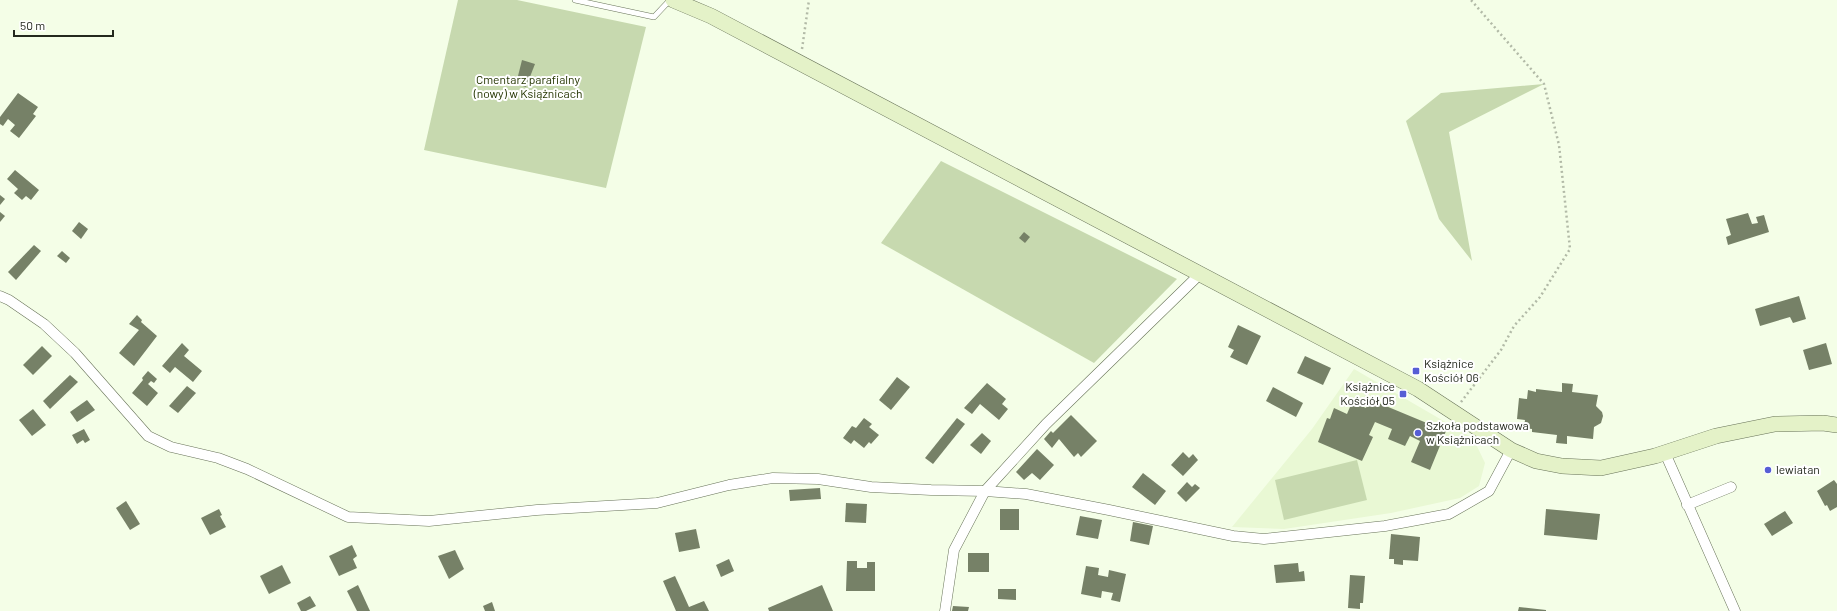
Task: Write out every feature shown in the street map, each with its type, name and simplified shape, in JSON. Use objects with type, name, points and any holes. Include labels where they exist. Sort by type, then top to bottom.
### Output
[{"type":"street","points":[[673,0],[711,16],[1418,389],[1512,450],[1536,461],[1562,466],[1601,468],[1665,453],[1716,436],[1775,424],[1823,423],[1837,425]]},
{"type":"street","points":[[945,611],[954,550],[986,491],[1046,424],[1200,274]]},
{"type":"street","points":[[0,296],[9,300],[44,324],[75,353],[148,436],[171,448],[218,458],[246,469],[348,517],[429,521],[537,510],[657,503],[729,485],[773,478],[818,479],[871,487],[1026,494],[1233,536],[1264,539],[1385,526],[1449,514],[1489,491],[1512,450]]},
{"type":"street","points":[[1665,453],[1735,611]]},
{"type":"street","points":[[1687,505],[1731,487]]},
{"type":"lane","points":[[575,0],[654,17],[670,0]]},
{"type":"path","points":[[798,62],[802,49],[809,0]]},
{"type":"path","points":[[1454,411],[1501,350],[1514,326],[1540,297],[1570,249],[1559,145],[1544,84],[1471,0]]},
{"type":"shaded area","points":[[1354,369],[1473,438],[1485,463],[1479,486],[1460,498],[1391,513],[1284,529],[1232,527],[1312,429]]},
{"type":"green space","name":"Cmentarz parafialny (nowy) w Książnicach","points":[[458,0],[517,0],[646,27],[606,188],[424,150]]},
{"type":"green space","points":[[1544,84],[1449,132],[1472,261],[1439,219],[1406,121],[1441,93]]},
{"type":"green space","points":[[941,161],[1177,279],[1094,363],[881,243]]},
{"type":"green space","points":[[1357,460],[1367,500],[1284,520],[1275,480]]},
{"type":"building","points":[[522,60],[535,64],[526,87],[516,84]]},
{"type":"building","points":[[18,93],[38,107],[33,114],[36,116],[19,138],[10,131],[15,125],[8,119],[3,126],[0,124],[0,117]]},
{"type":"building","points":[[15,170],[39,190],[31,200],[26,196],[22,200],[14,193],[18,189],[7,179]]},
{"type":"building","points":[[0,195],[5,199],[0,205]]},
{"type":"building","points":[[0,212],[5,216],[0,222]]},
{"type":"building","points":[[1748,213],[1752,224],[1758,223],[1756,217],[1764,215],[1769,232],[1728,245],[1726,237],[1731,235],[1726,219]]},
{"type":"building","points":[[79,222],[88,229],[81,239],[72,231]]},
{"type":"building","points":[[1024,232],[1030,237],[1025,243],[1019,238]]},
{"type":"building","points":[[34,245],[41,251],[16,280],[8,272]]},
{"type":"building","points":[[62,251],[70,258],[66,263],[57,256]]},
{"type":"building","points":[[1799,296],[1806,319],[1793,323],[1790,317],[1760,326],[1755,309]]},
{"type":"building","points":[[137,315],[142,320],[141,322],[157,336],[134,366],[119,353],[139,330],[129,324]]},
{"type":"building","points":[[1238,325],[1261,336],[1247,365],[1230,357],[1234,350],[1228,347]]},
{"type":"building","points":[[182,343],[189,350],[184,356],[202,371],[193,382],[175,367],[170,373],[162,366]]},
{"type":"building","points":[[1826,343],[1832,364],[1809,370],[1803,350]]},
{"type":"building","points":[[42,346],[52,356],[33,375],[23,365]]},
{"type":"building","points":[[1305,356],[1331,368],[1323,385],[1297,373]]},
{"type":"building","points":[[148,371],[157,379],[154,383],[151,381],[148,384],[158,393],[147,406],[132,393],[143,380],[142,378]]},
{"type":"building","points":[[70,375],[78,382],[50,409],[43,401]]},
{"type":"building","points":[[897,377],[910,387],[891,410],[879,400]]},
{"type":"building","points":[[987,383],[1006,399],[1002,404],[1008,409],[999,420],[980,404],[972,414],[964,408]]},
{"type":"building","points":[[1562,383],[1573,384],[1572,392],[1598,395],[1596,406],[1602,412],[1603,416],[1601,423],[1594,427],[1593,439],[1567,436],[1567,444],[1556,443],[1557,435],[1532,432],[1532,429],[1524,428],[1525,420],[1517,419],[1519,398],[1527,399],[1528,390],[1536,392],[1536,389],[1562,392]]},
{"type":"building","points":[[187,386],[196,393],[178,413],[169,406]]},
{"type":"building","points":[[1273,387],[1303,403],[1296,417],[1266,401]]},
{"type":"building","points":[[1369,399],[1446,431],[1430,470],[1411,462],[1420,441],[1410,436],[1405,446],[1388,439],[1392,429],[1375,422],[1369,435],[1373,437],[1362,461],[1318,442],[1327,418],[1330,419],[1334,408],[1347,414],[1352,402],[1366,408]]},
{"type":"building","points":[[87,400],[95,410],[77,422],[70,412]]},
{"type":"building","points":[[33,409],[46,425],[32,436],[19,420]]},
{"type":"building","points":[[1071,415],[1097,441],[1081,457],[1078,453],[1074,457],[1059,439],[1052,448],[1044,439],[1051,431],[1053,433]]},
{"type":"building","points":[[864,418],[872,424],[869,427],[879,435],[871,444],[869,442],[864,448],[854,440],[851,444],[843,438],[852,426],[856,428]]},
{"type":"building","points":[[957,418],[965,424],[933,464],[925,458]]},
{"type":"building","points":[[84,429],[90,440],[85,443],[83,440],[77,444],[72,435]]},
{"type":"building","points":[[982,433],[991,441],[981,454],[970,445]]},
{"type":"building","points":[[1037,449],[1054,465],[1040,480],[1032,473],[1024,480],[1016,472]]},
{"type":"building","points":[[1183,452],[1189,458],[1193,454],[1198,460],[1183,476],[1171,465]]},
{"type":"building","points":[[1143,473],[1166,491],[1155,505],[1132,487]]},
{"type":"building","points":[[1834,480],[1837,484],[1837,507],[1830,511],[1827,505],[1825,506],[1817,491]]},
{"type":"building","points":[[1187,482],[1192,487],[1195,484],[1200,488],[1186,502],[1177,493]]},
{"type":"building","points":[[820,488],[821,499],[790,501],[789,490]]},
{"type":"building","points":[[126,501],[140,524],[130,530],[116,508]]},
{"type":"building","points":[[846,503],[867,504],[866,523],[845,522]]},
{"type":"building","points":[[219,509],[222,515],[220,516],[226,527],[210,535],[201,518]]},
{"type":"building","points":[[1000,509],[1019,509],[1019,530],[1000,530]]},
{"type":"building","points":[[1546,509],[1600,514],[1597,540],[1544,535]]},
{"type":"building","points":[[1785,511],[1793,523],[1772,536],[1764,524]]},
{"type":"building","points":[[1080,516],[1102,520],[1098,539],[1076,535]]},
{"type":"building","points":[[1133,522],[1153,526],[1149,545],[1130,541]]},
{"type":"building","points":[[696,529],[700,548],[679,552],[675,533]]},
{"type":"building","points":[[1391,534],[1420,537],[1418,561],[1403,560],[1403,565],[1394,564],[1394,559],[1389,559]]},
{"type":"building","points":[[352,545],[357,556],[353,559],[357,568],[339,576],[329,556]]},
{"type":"building","points":[[455,550],[464,569],[449,579],[438,556]]},
{"type":"building","points":[[968,553],[989,553],[989,572],[968,572]]},
{"type":"building","points":[[729,559],[734,571],[721,577],[716,565]]},
{"type":"building","points":[[847,561],[857,561],[857,568],[867,568],[867,562],[875,562],[875,591],[846,591]]},
{"type":"building","points":[[1298,563],[1299,572],[1304,571],[1305,581],[1276,583],[1274,565]]},
{"type":"building","points":[[282,565],[291,583],[269,594],[260,576]]},
{"type":"building","points":[[1086,566],[1099,568],[1098,575],[1108,577],[1109,570],[1126,574],[1120,602],[1111,600],[1113,593],[1102,591],[1101,598],[1081,594]]},
{"type":"building","points":[[1350,575],[1365,576],[1363,603],[1360,603],[1360,609],[1348,608]]},
{"type":"building","points":[[675,576],[689,607],[704,601],[709,611],[676,611],[663,581]]},
{"type":"building","points":[[358,585],[370,611],[357,611],[347,591]]},
{"type":"building","points":[[822,585],[833,611],[769,611],[768,608]]},
{"type":"building","points":[[998,589],[1016,589],[1016,600],[998,599]]},
{"type":"building","points":[[310,596],[316,606],[306,611],[301,611],[297,603]]},
{"type":"building","points":[[492,602],[495,611],[485,611],[483,606]]},
{"type":"building","points":[[953,606],[969,607],[968,611],[952,611]]},
{"type":"building","points":[[1519,607],[1546,610],[1546,611],[1518,611]]},
{"type":"place","name":"Książnice Kościół 06","points":[[1416,371]]},
{"type":"place","name":"Książnice Kościół 05","points":[[1403,394]]},
{"type":"place","name":"Szkoła podstawowa w Książnicach","points":[[1418,433]]},
{"type":"place","name":"lewiatan","points":[[1768,470]]}]
